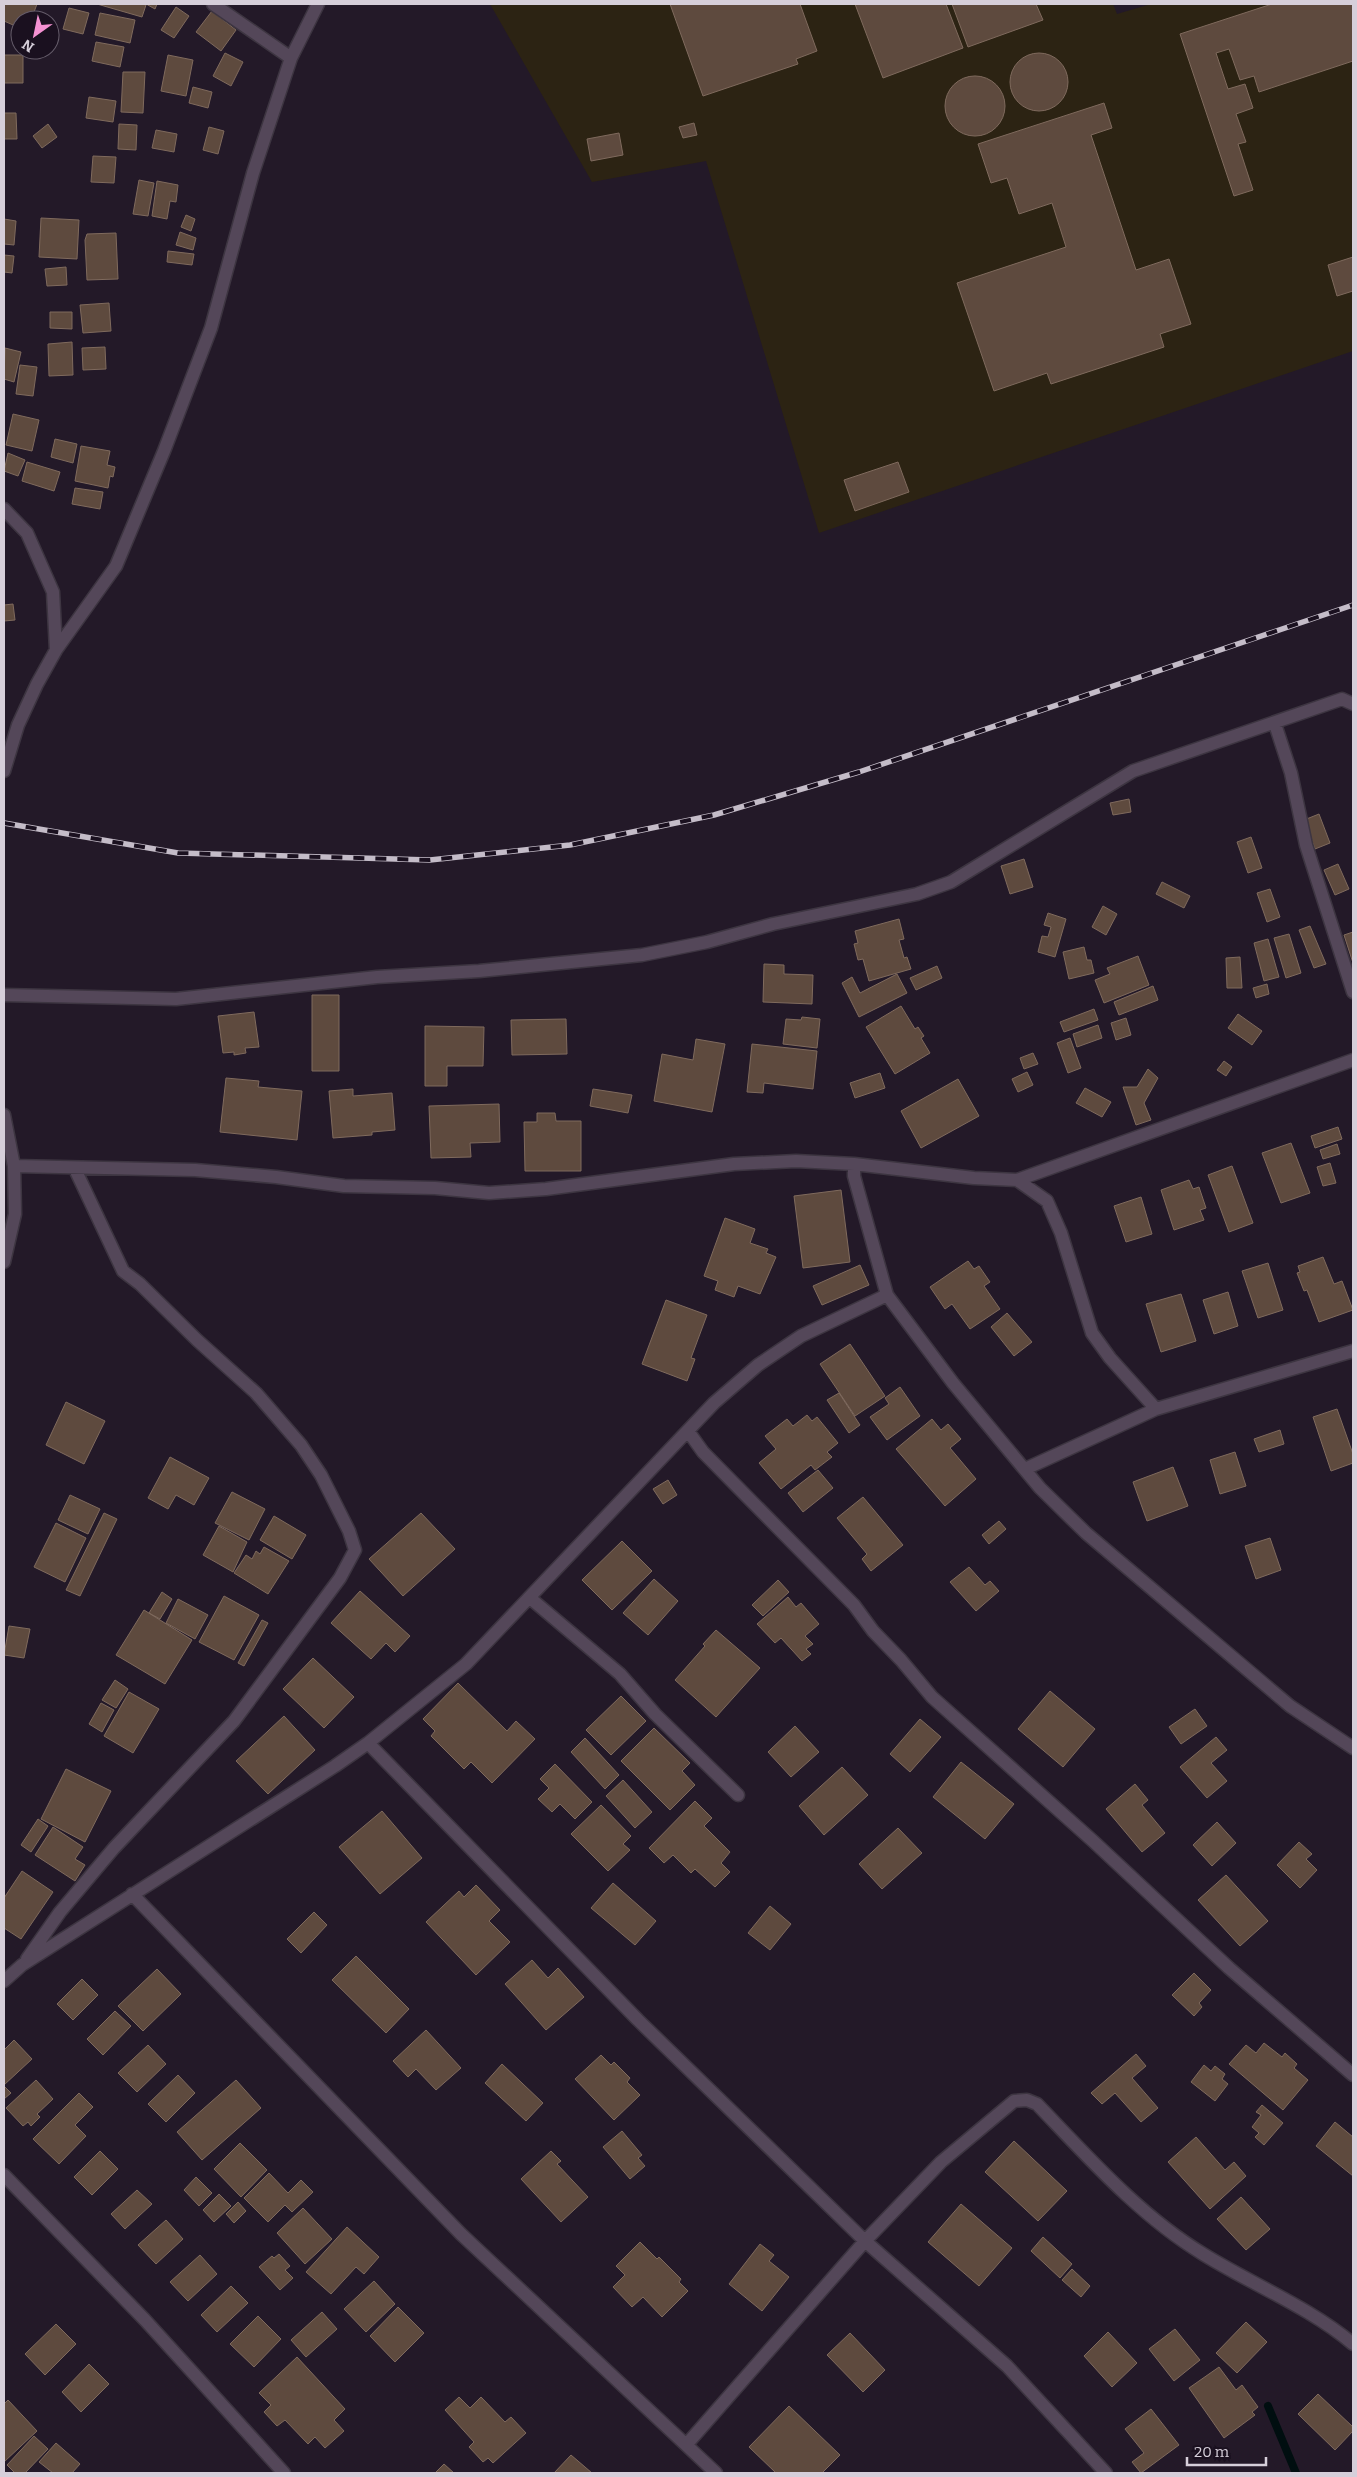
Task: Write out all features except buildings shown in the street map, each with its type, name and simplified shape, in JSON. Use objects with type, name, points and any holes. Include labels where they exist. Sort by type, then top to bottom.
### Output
[{"type":"street","points":[[213,4],[291,58]]},
{"type":"street","points":[[4,771],[18,725],[56,650],[116,566],[164,451],[210,328],[253,173],[291,58],[318,4]]},
{"type":"street","points":[[4,509],[26,533],[53,592],[56,650]]},
{"type":"street","points":[[4,995],[176,999],[377,978],[479,971],[642,955],[707,942],[773,924],[917,894],[951,882],[1133,771],[1275,724],[1342,699],[1353,704]]},
{"type":"street","points":[[1275,724],[1291,773],[1306,845],[1353,992]]},
{"type":"street","points":[[14,1166],[75,1169],[195,1170],[276,1177],[344,1186],[435,1188],[489,1193],[546,1189],[734,1164],[796,1161],[854,1164],[974,1178],[1017,1180],[1353,1060]]},
{"type":"street","points":[[4,1115],[14,1166],[16,1214],[4,1262]]},
{"type":"street","points":[[854,1164],[854,1176],[886,1295],[953,1383],[1040,1488],[1086,1533],[1290,1706],[1353,1748]]},
{"type":"street","points":[[22,1965],[60,1912],[114,1848],[234,1721],[340,1578],[355,1550],[349,1531],[321,1475],[301,1445],[256,1394],[140,1284],[122,1270],[75,1169]]},
{"type":"street","points":[[1017,1180],[1047,1201],[1061,1233],[1092,1333],[1110,1358],[1156,1409]]},
{"type":"street","points":[[4,1981],[22,1965],[335,1766],[368,1743],[466,1664],[714,1403],[765,1360],[801,1336],[886,1295]]},
{"type":"street","points":[[1025,1469],[1156,1409],[1353,1351]]},
{"type":"street","points":[[688,1430],[708,1458],[854,1606],[873,1631],[901,1660],[932,1697],[1093,1841],[1229,1968],[1353,2075]]},
{"type":"street","points":[[530,1598],[620,1674],[655,1714],[738,1795]]},
{"type":"street","points":[[368,1743],[638,2020],[865,2241],[1007,2366],[1106,2473]]},
{"type":"street","points":[[132,1894],[461,2234],[716,2473]]},
{"type":"street","points":[[687,2444],[865,2241],[941,2162],[1014,2101],[1027,2100],[1037,2104],[1143,2209],[1202,2254],[1291,2303],[1353,2344]]},
{"type":"street","points":[[4,2175],[145,2320],[284,2473]]},
{"type":"shaded area","points":[[490,4],[1113,4],[1117,14],[1151,4],[1353,4],[1353,351],[819,533],[706,161],[592,182]]},
{"type":"waterway","points":[[1268,2406],[1296,2473]]},
{"type":"railway","points":[[4,823],[178,853],[430,860],[570,845],[714,815],[859,772],[1353,605]]}]
